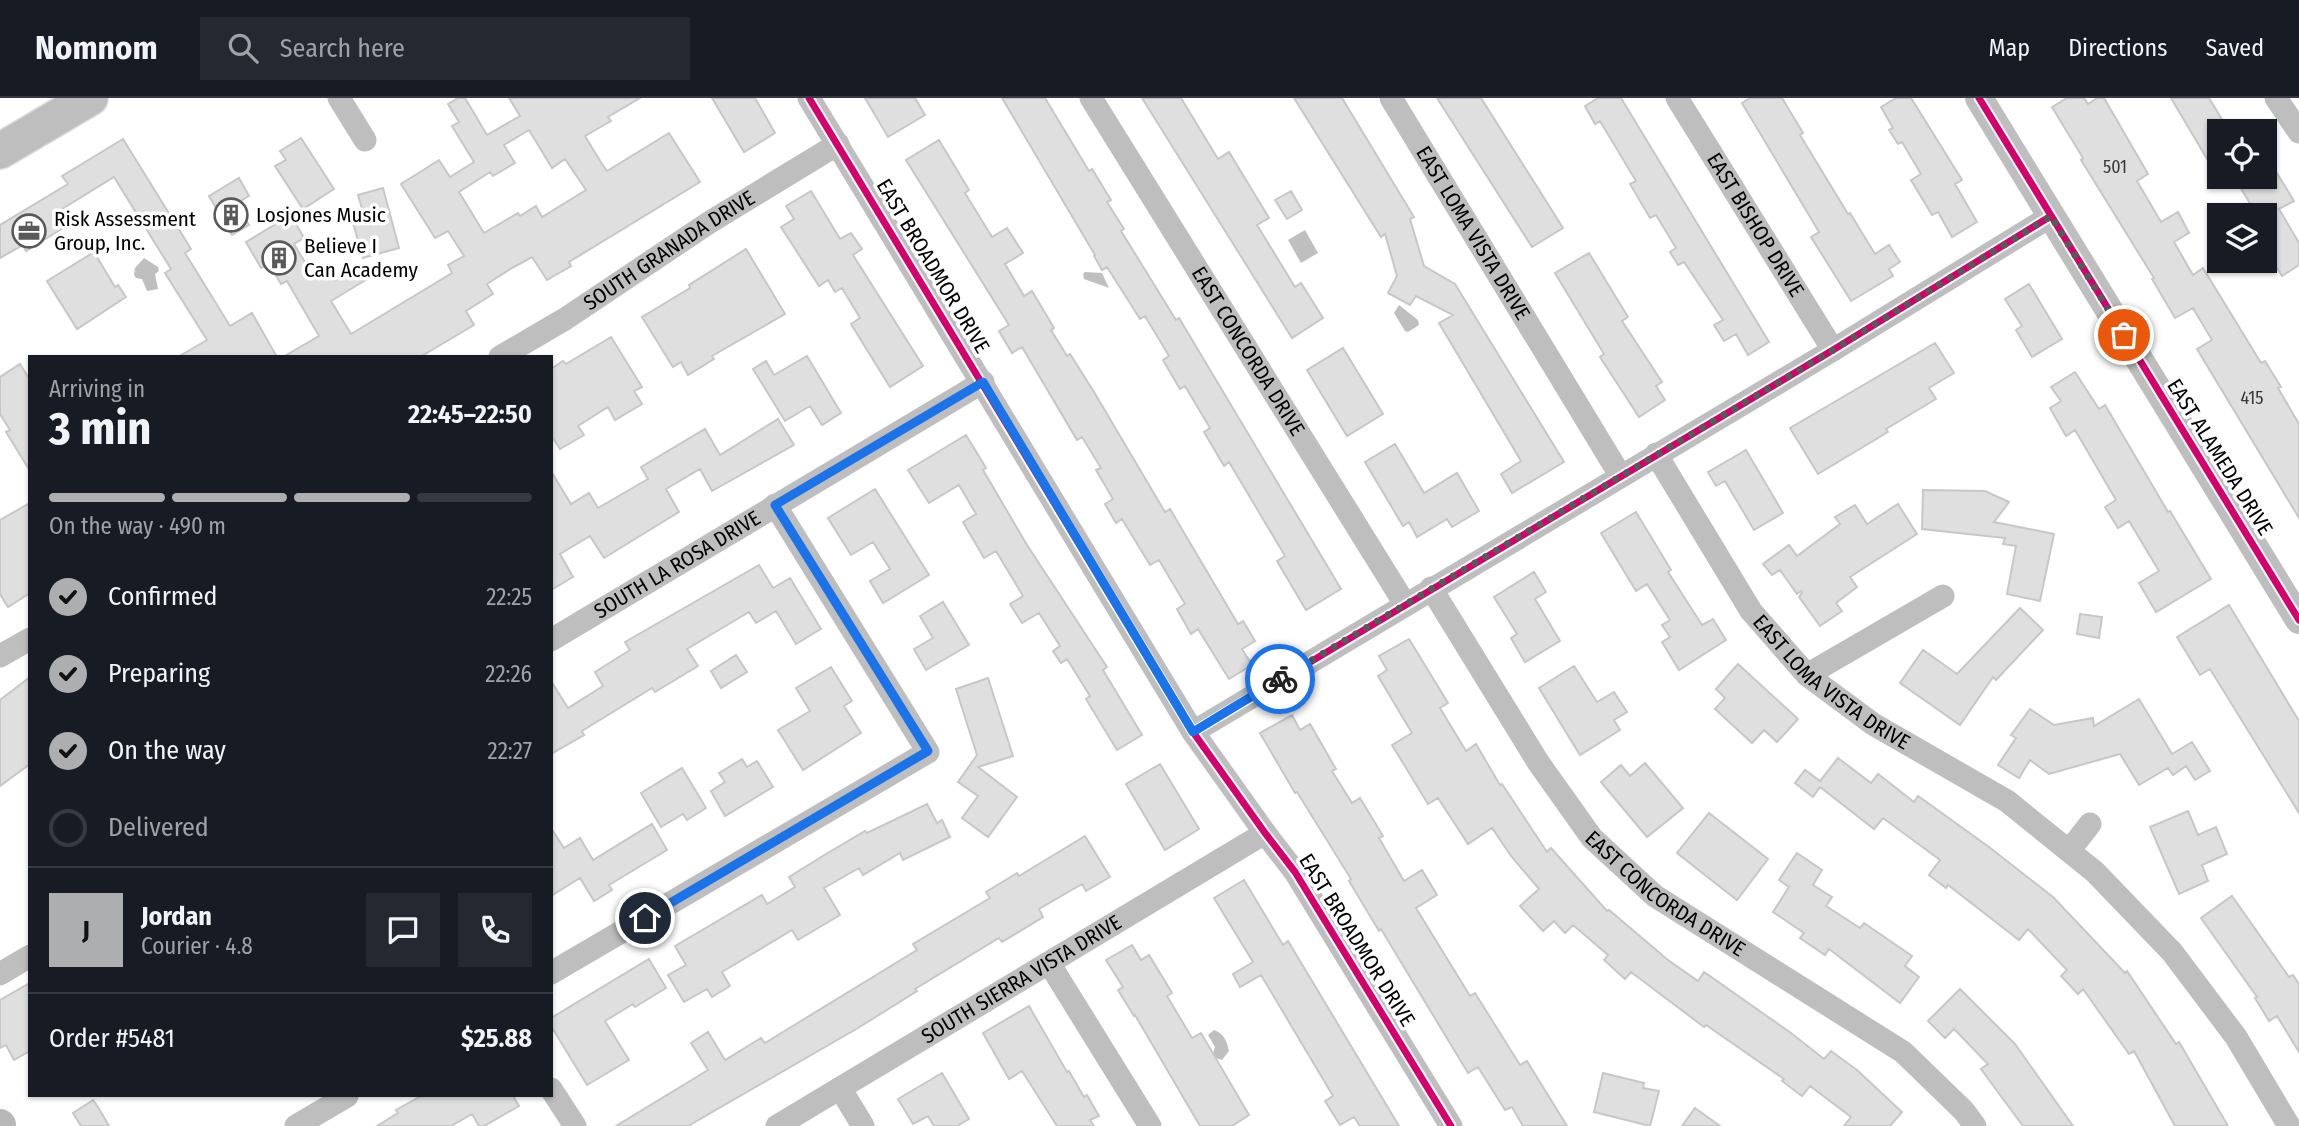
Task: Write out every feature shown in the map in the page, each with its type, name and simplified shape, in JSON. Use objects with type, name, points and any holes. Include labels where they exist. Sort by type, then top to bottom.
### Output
[{"type":"main road","points":[[0,151],[90,98]]},
{"type":"street","points":[[339,98],[365,140]]},
{"type":"street","name":"EAST BROADMOR DRIVE","points":[[809,98],[1193,732],[1295,872],[1451,1126]]},
{"type":"street","name":"EAST CONCORDA DRIVE","points":[[1091,98],[1405,604]]},
{"type":"street","name":"EAST LOMA VISTA DRIVE","points":[[1391,98],[1620,475]]},
{"type":"street","name":"EAST BISHOP DRIVE","points":[[1677,98],[1833,350]]},
{"type":"street","name":"EAST ALAMEDA DRIVE","points":[[1979,98],[2299,620]]},
{"type":"street","points":[[2276,98],[2299,132]]},
{"type":"street","name":"SOUTH GRANADA DRIVE","points":[[503,355],[565,318],[710,222],[838,144]]},
{"type":"street","points":[[1193,732],[1833,350],[2051,216]]},
{"type":"street","name":"SOUTH LA ROSA DRIVE","points":[[553,639],[983,382]]},
{"type":"street","name":"EAST LOMA VISTA DRIVE","points":[[1656,454],[1751,611],[1807,675],[1872,724],[2007,801],[2095,872],[2172,952],[2236,1037],[2289,1126]]},
{"type":"street","points":[[553,972],[928,751],[775,505]]},
{"type":"street","name":"EAST CONCORDA DRIVE","points":[[1431,589],[1538,762],[1592,838],[1655,896],[1903,1052],[1964,1111],[1975,1126]]},
{"type":"street","points":[[1807,675],[1943,596]]},
{"type":"street","points":[[0,656],[28,640]]},
{"type":"street","points":[[2069,851],[2090,824]]},
{"type":"street","name":"SOUTH SIERRA VISTA DRIVE","points":[[777,1126],[1265,833]]},
{"type":"street","points":[[0,974],[28,957]]},
{"type":"street","points":[[1049,962],[1150,1126]]},
{"type":"street","points":[[840,1088],[863,1126]]},
{"type":"street","points":[[553,1092],[575,1126]]},
{"type":"street","points":[[296,1126],[345,1097]]},
{"type":"shaded area","points":[[1305,230],[1318,253],[1301,263],[1288,240]]},
{"type":"shaded area","points":[[144,258],[158,267],[159,271],[155,274],[158,289],[147,291],[142,279],[134,275],[135,268]]},
{"type":"shaded area","points":[[1085,272],[1102,273],[1109,288],[1084,279]]},
{"type":"shaded area","points":[[1399,305],[1418,320],[1419,325],[1408,332],[1394,313]]},
{"type":"shaded area","points":[[1214,1030],[1223,1036],[1229,1051],[1222,1060],[1216,1058],[1213,1053],[1215,1047],[1208,1035]]},
{"type":"building","points":[[458,98],[465,98],[487,135],[520,116],[509,98],[640,98],[608,117],[611,121],[585,136],[607,171],[669,133],[700,182],[569,262],[571,266],[547,280],[532,257],[512,268],[487,284],[493,294],[466,311],[474,325],[423,355],[286,355],[319,336],[287,281],[281,284],[269,264],[261,268],[246,242],[291,215],[304,238],[294,244],[315,279],[328,272],[334,281],[361,265],[369,278],[331,301],[351,334],[452,273],[448,265],[464,256],[448,231],[435,238],[401,184],[439,160],[450,177],[474,162],[452,126],[459,122],[448,104]],"holes":[[[529,130],[552,168],[565,159],[586,190],[542,217],[536,206],[484,233],[459,192],[490,172],[493,176],[515,163],[504,145]]]},
{"type":"building","points":[[712,98],[755,98],[775,133],[744,152]]},
{"type":"building","points":[[865,98],[915,98],[925,115],[888,137]]},
{"type":"building","points":[[1002,98],[1045,98],[1089,171],[1092,169],[1111,200],[1107,202],[1124,229],[1121,231],[1176,320],[1179,318],[1341,589],[1306,610],[1277,561],[1285,556],[1229,462],[1224,466],[1204,432],[1210,428],[1185,386],[1180,389],[1163,360],[1169,356],[1145,316],[1140,319],[1107,267],[1102,270]]},
{"type":"building","points":[[1142,98],[1181,98],[1218,159],[1229,152],[1269,218],[1257,225],[1295,287],[1301,283],[1323,318],[1292,338]]},
{"type":"building","points":[[1294,98],[1342,98],[1414,217],[1410,219],[1424,266],[1455,284],[1564,462],[1512,493],[1501,474],[1521,461],[1439,323],[1453,315],[1416,296],[1410,305],[1388,293],[1397,276],[1385,234],[1381,237]]},
{"type":"building","points":[[1437,98],[1481,98],[1563,228],[1532,247]]},
{"type":"building","points":[[1598,98],[1621,98],[1769,342],[1748,355],[1736,334],[1724,341],[1714,325],[1723,320],[1684,262],[1678,265],[1670,252],[1676,248],[1656,215],[1650,218],[1630,184],[1636,181],[1600,121],[1595,124],[1585,106]]},
{"type":"building","points":[[1750,98],[1782,98],[1803,133],[1800,135],[1875,254],[1889,245],[1900,262],[1889,269],[1893,276],[1851,301],[1811,237],[1819,232],[1742,103]]},
{"type":"building","points":[[1896,98],[1911,98],[1962,180],[1955,184],[1977,222],[1952,237],[1938,212],[1932,215],[1911,180],[1921,174],[1902,142],[1898,144],[1889,130],[1893,128],[1881,107]]},
{"type":"building","points":[[2067,98],[2084,98],[2088,104],[2097,98],[2104,98],[2148,174],[2137,181],[2161,222],[2178,212],[2189,233],[2174,242],[2193,275],[2203,268],[2261,363],[2265,361],[2281,387],[2278,388],[2299,424],[2299,518],[2197,349],[2212,340],[2193,308],[2175,318],[2152,279],[2154,278],[2081,160],[2083,158],[2052,107]]},
{"type":"building","points":[[2171,98],[2209,98],[2222,119],[2207,119],[2207,159]]},
{"type":"building","points":[[301,138],[334,189],[303,209],[275,166],[286,160],[280,151]]},
{"type":"building","points":[[123,139],[191,249],[185,253],[230,326],[252,313],[276,355],[181,355],[207,340],[165,273],[171,269],[114,177],[59,211],[68,225],[26,251],[23,245],[0,258],[0,225],[68,184],[62,176]]},
{"type":"building","points":[[939,140],[969,190],[965,193],[992,237],[1007,228],[1023,253],[1005,264],[1024,296],[1032,291],[1054,328],[1051,330],[1094,392],[1165,512],[1170,509],[1238,624],[1243,621],[1255,641],[1242,649],[1252,665],[1229,679],[1198,629],[1191,634],[1177,609],[1185,604],[1159,560],[1150,565],[1122,519],[1116,523],[1105,504],[1113,499],[1096,470],[1101,468],[1082,437],[1077,440],[1022,347],[1012,353],[999,331],[1009,325],[906,160]]},
{"type":"building","points":[[2277,173],[2294,201],[2279,209],[2299,243],[2299,265],[2282,276],[2277,268],[2277,203],[2250,203],[2241,189],[2277,189]]},
{"type":"building","name":"Losjones Music","points":[[239,178],[249,196],[236,204],[249,225],[232,235],[209,196]]},
{"type":"building","points":[[383,188],[399,248],[363,258],[351,216],[363,212],[358,195]]},
{"type":"building","points":[[811,191],[840,239],[851,233],[862,249],[853,255],[923,366],[890,387],[851,324],[860,318],[842,288],[835,292],[828,280],[819,286],[781,227],[794,219],[786,206]]},
{"type":"building","points":[[1291,191],[1302,210],[1287,219],[1275,200]]},
{"type":"building","points":[[746,249],[785,314],[712,356],[714,359],[688,375],[681,362],[673,367],[642,317]]},
{"type":"building","points":[[94,252],[115,287],[118,285],[126,297],[77,329],[47,281]]},
{"type":"building","points":[[1589,253],[1628,317],[1622,321],[1662,382],[1656,386],[1665,400],[1639,417],[1600,357],[1604,354],[1555,273]]},
{"type":"building","points":[[2029,284],[2062,339],[2032,357],[2016,330],[2022,326],[2005,299]]},
{"type":"building","points":[[611,337],[642,387],[634,391],[642,404],[615,420],[608,407],[578,426],[584,435],[560,449],[553,438],[553,368],[563,361],[566,364]]},
{"type":"building","points":[[1935,343],[1954,373],[1929,388],[1936,399],[1886,429],[1888,432],[1818,474],[1790,428]]},
{"type":"building","points":[[1343,348],[1383,414],[1347,436],[1307,370]]},
{"type":"building","points":[[807,356],[841,413],[822,425],[810,406],[785,421],[753,369],[766,361],[774,375]]},
{"type":"building","points":[[20,364],[28,377],[28,468],[6,432],[10,430],[0,414],[0,377]]},
{"type":"building","points":[[2075,372],[2099,409],[2105,405],[2211,579],[2156,612],[2139,583],[2159,571],[2129,521],[2118,528],[2105,507],[2116,500],[2075,430],[2066,436],[2050,408],[2061,401],[2051,387]]},
{"type":"building","points":[[778,419],[794,445],[712,491],[700,469],[666,489],[679,512],[604,558],[590,536],[560,554],[573,577],[553,589],[553,474],[571,504],[589,493],[598,508],[648,479],[641,467],[705,429],[720,455]]},
{"type":"building","points":[[966,435],[986,468],[983,470],[1027,545],[1107,667],[1103,670],[1142,735],[1117,750],[1086,699],[1090,696],[1067,659],[1061,663],[1053,651],[1060,646],[1039,613],[1022,623],[1010,604],[1023,596],[996,551],[984,558],[963,522],[976,514],[959,485],[929,503],[908,470]]},
{"type":"building","points":[[1395,444],[1424,493],[1457,473],[1479,511],[1452,527],[1447,519],[1417,537],[1409,522],[1403,526],[1365,462]]},
{"type":"building","points":[[1746,450],[1783,513],[1754,530],[1725,481],[1716,486],[1708,472]]},
{"type":"building","points":[[875,489],[929,575],[883,603],[870,581],[890,569],[873,542],[851,555],[828,518]]},
{"type":"building","points":[[1923,490],[1985,491],[2009,502],[1994,522],[2054,534],[2040,601],[2007,594],[2016,546],[2003,544],[2005,538],[1922,529]]},
{"type":"building","points":[[28,504],[28,594],[8,607],[0,594],[0,520]]},
{"type":"building","points":[[1898,504],[1917,534],[1850,577],[1857,587],[1836,603],[1842,611],[1820,626],[1799,597],[1801,591],[1797,594],[1780,570],[1772,575],[1763,564],[1789,545],[1797,556],[1840,524],[1835,517],[1855,505],[1867,524]]},
{"type":"building","points":[[1636,512],[1671,570],[1668,572],[1702,625],[1713,619],[1726,640],[1679,670],[1662,642],[1670,637],[1662,625],[1670,620],[1647,584],[1636,591],[1601,533]]},
{"type":"building","points":[[759,565],[773,588],[790,578],[821,629],[796,644],[776,611],[756,623],[749,612],[687,649],[698,666],[655,692],[652,688],[582,731],[584,735],[553,753],[553,684],[568,708],[603,686],[595,672],[630,650],[625,642]]},
{"type":"building","points":[[1534,572],[1546,592],[1535,599],[1560,641],[1525,662],[1511,638],[1517,634],[1494,597]]},
{"type":"building","points":[[943,602],[969,645],[926,670],[914,649],[933,638],[920,616]]},
{"type":"building","points":[[2229,605],[2299,721],[2299,813],[2210,669],[2200,675],[2177,637]]},
{"type":"building","points":[[2020,608],[2043,630],[1996,680],[1993,677],[1960,725],[1900,683],[1923,650],[1957,674]]},
{"type":"building","points":[[2080,614],[2102,617],[2099,638],[2077,634]]},
{"type":"building","points":[[1409,639],[1448,703],[1440,708],[1466,751],[1476,744],[1500,785],[1502,784],[1547,852],[1551,848],[1607,911],[1668,960],[1698,981],[1704,972],[1824,1059],[1831,1051],[1857,1070],[1902,1112],[1890,1126],[1844,1126],[1851,1117],[1810,1086],[1802,1096],[1782,1081],[1784,1079],[1706,1025],[1704,1027],[1631,972],[1625,979],[1604,960],[1608,955],[1573,925],[1565,933],[1554,921],[1543,931],[1520,906],[1539,889],[1492,828],[1468,844],[1438,798],[1428,804],[1392,745],[1412,733],[1378,676],[1387,670],[1379,656]]},
{"type":"building","points":[[736,655],[747,672],[721,688],[711,671]]},
{"type":"building","points":[[1738,664],[1798,719],[1777,742],[1764,730],[1752,743],[1715,709],[1725,698],[1716,689]]},
{"type":"building","points":[[1574,666],[1597,702],[1614,692],[1627,712],[1614,720],[1620,730],[1580,755],[1539,688]]},
{"type":"building","points":[[831,667],[852,701],[844,706],[861,733],[803,770],[778,730],[810,711],[796,688]]},
{"type":"building","points":[[988,678],[1013,756],[978,767],[1017,797],[988,837],[962,818],[978,796],[958,782],[977,755],[956,689]]},
{"type":"building","points":[[28,679],[28,765],[0,786],[0,700]]},
{"type":"building","points":[[2139,699],[2172,754],[2192,742],[2210,771],[2195,780],[2186,766],[2173,775],[2168,768],[2139,785],[2120,754],[2049,774],[2030,760],[2019,778],[1998,765],[2016,738],[2011,735],[2030,709],[2054,725],[2093,718],[2094,726]]},
{"type":"building","points":[[1292,715],[1300,730],[1310,724],[1336,769],[1332,771],[1352,803],[1360,798],[1383,836],[1379,838],[1404,881],[1422,870],[1437,895],[1416,908],[1470,996],[1475,993],[1520,1065],[1527,1061],[1567,1126],[1523,1126],[1512,1107],[1505,1110],[1478,1067],[1468,1073],[1260,733]]},
{"type":"building","points":[[1838,758],[1871,783],[1878,774],[1914,802],[1918,796],[2053,897],[2125,973],[2127,971],[2176,1044],[2179,1042],[2228,1126],[2175,1126],[2134,1051],[2129,1054],[2083,989],[2078,994],[2061,976],[2067,970],[2028,929],[2019,940],[1948,885],[1946,888],[1929,875],[1940,860],[1883,818],[1874,829],[1820,787],[1813,797],[1795,783],[1805,770],[1820,781]]},
{"type":"building","points":[[742,759],[747,767],[757,761],[773,787],[725,816],[711,791],[725,782],[719,773]]},
{"type":"building","points":[[1645,763],[1683,808],[1647,837],[1601,782],[1621,765],[1630,776]]},
{"type":"building","points":[[1160,764],[1199,829],[1165,850],[1126,784]]},
{"type":"building","points":[[682,768],[706,808],[687,820],[683,814],[661,827],[641,793]]},
{"type":"building","points":[[927,804],[937,823],[942,820],[950,837],[903,860],[900,853],[863,875],[859,868],[824,888],[840,915],[798,940],[792,930],[722,972],[730,986],[712,997],[707,989],[684,1002],[668,975],[686,965],[675,946],[762,895],[767,904],[795,887],[789,877],[865,831],[867,833]]},
{"type":"building","points":[[2188,811],[2198,835],[2216,827],[2227,854],[2202,865],[2208,881],[2179,894],[2150,827]]},
{"type":"building","points":[[1709,813],[1768,859],[1737,900],[1677,853]]},
{"type":"building","points":[[652,824],[667,850],[609,885],[612,890],[594,901],[580,878],[553,895],[553,831],[564,848],[580,838],[593,860]]},
{"type":"building","points":[[1085,836],[1110,877],[1086,891],[1082,884],[1039,909],[1043,917],[1002,942],[999,938],[915,989],[917,991],[858,1028],[688,1126],[616,1126],[708,1070],[691,1043],[708,1032],[725,1060],[761,1038],[765,1043],[917,950],[913,944],[990,898],[986,892],[1017,873],[1019,876]]},
{"type":"building","points":[[1797,853],[1822,870],[1813,885],[1832,897],[1826,906],[1860,928],[1864,923],[1912,956],[1905,966],[1919,977],[1900,1003],[1829,949],[1825,955],[1800,938],[1804,933],[1773,912],[1789,887],[1779,880]]},
{"type":"building","points":[[1244,880],[1283,945],[1288,941],[1399,1126],[1360,1126],[1354,1117],[1340,1125],[1325,1101],[1333,1096],[1261,975],[1240,987],[1233,974],[1253,962],[1214,898]]},
{"type":"building","points":[[2232,896],[2289,977],[2293,975],[2299,984],[2299,1052],[2277,1016],[2269,1021],[2255,998],[2257,997],[2201,918]]},
{"type":"building","points":[[1132,945],[1141,960],[1149,955],[1172,993],[1167,996],[1192,1038],[1201,1033],[1249,1115],[1232,1126],[1200,1126],[1118,990],[1123,987],[1106,960]]},
{"type":"building","points":[[649,959],[666,988],[605,1021],[629,1060],[587,1085],[553,1029],[553,1017]]},
{"type":"building","points":[[28,984],[28,1052],[14,1060],[6,1045],[0,1048],[0,1000]]},
{"type":"building","points":[[1960,989],[2015,1044],[2073,1126],[2023,1126],[1981,1069],[1988,1064],[1954,1029],[1945,1038],[1928,1021]]},
{"type":"building","points":[[1029,1006],[1067,1072],[1069,1071],[1084,1097],[1087,1095],[1099,1116],[1090,1120],[1094,1126],[1057,1126],[1022,1071],[1009,1079],[983,1033]]},
{"type":"building","points":[[942,1073],[969,1119],[957,1126],[934,1126],[928,1116],[913,1124],[898,1099]]},
{"type":"building","points":[[1603,1073],[1644,1083],[1643,1088],[1659,1091],[1650,1126],[1594,1112]]},
{"type":"building","points":[[419,1097],[514,1097],[519,1106],[484,1126],[479,1126],[472,1114],[451,1126],[377,1126],[398,1113],[396,1110]]},
{"type":"building","points":[[93,1100],[109,1126],[81,1126],[73,1113]]},
{"type":"building","points":[[1695,1108],[1720,1126],[1682,1126]]},
{"type":"cycle path","points":[[809,98],[1193,732],[1295,872],[1451,1126]]},
{"type":"cycle path","points":[[1979,98],[2299,620]]},
{"type":"cycle path","points":[[1193,732],[1833,350],[2051,216]]},
{"type":"way so far","points":[[1280,679],[1833,350],[2051,216],[2124,335]]},
{"type":"place","name":"Losjones Music","points":[[231,215]]},
{"type":"place","name":"Risk Assessment Group, Inc.","points":[[29,231]]},
{"type":"place","name":"Believe I Can Academy","points":[[279,258]]},
{"type":"route","points":[[645,918],[928,751],[775,505],[983,382],[1193,732],[1280,679]]}]
